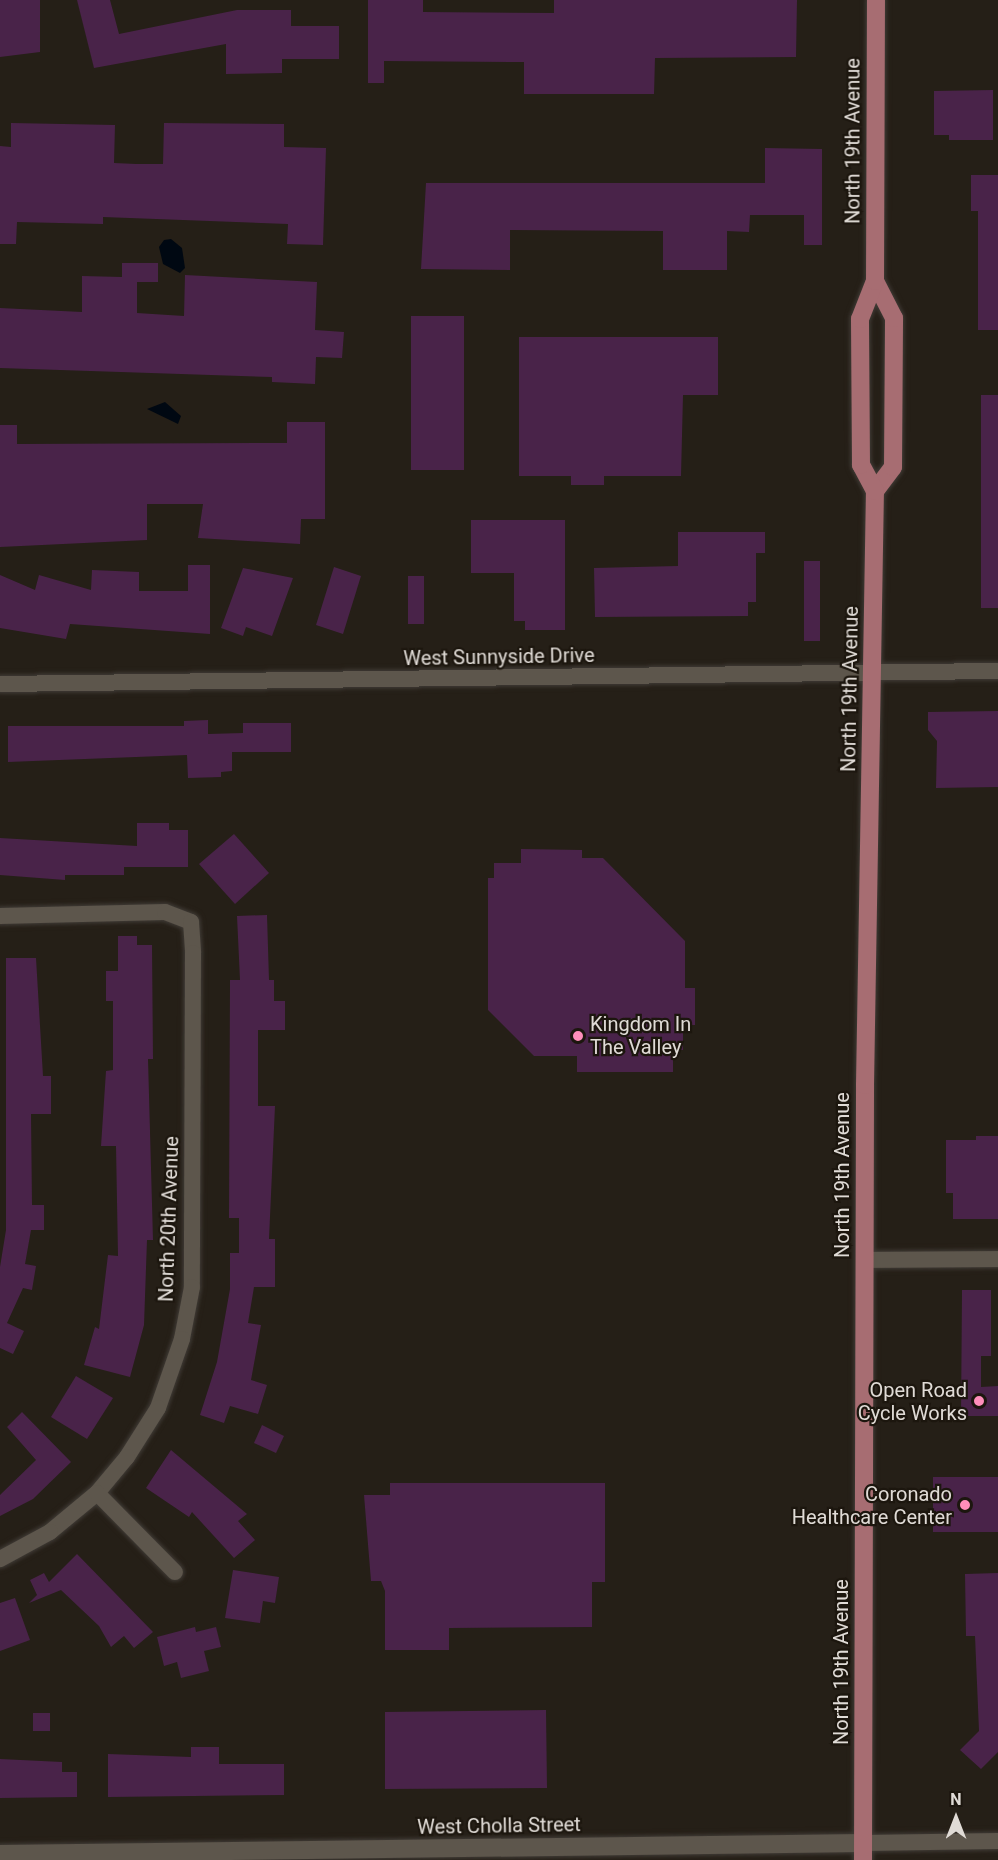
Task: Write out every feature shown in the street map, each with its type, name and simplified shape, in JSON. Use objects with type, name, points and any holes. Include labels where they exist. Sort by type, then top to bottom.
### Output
[{"type":"main road","name":"North 19th Avenue","points":[[863,1852],[864,1260],[875,491],[861,465],[860,319],[875,281],[876,0]]},
{"type":"main road","name":"North 19th Avenue","points":[[875,281],[894,318],[893,467],[875,491]]},
{"type":"street","name":"West Sunnyside Drive","points":[[0,684],[998,671]]},
{"type":"street","name":"North 20th Avenue","points":[[0,916],[165,912],[191,922],[192,1287],[182,1339],[158,1408],[97,1493],[50,1532],[0,1559]]},
{"type":"street","points":[[864,1260],[998,1259]]},
{"type":"street","points":[[97,1493],[175,1572]]},
{"type":"street","name":"West Cholla Street","points":[[0,1854],[863,1852],[998,1841]]},
{"type":"shaded area","points":[[171,239],[182,248],[185,268],[180,273],[163,264],[159,247],[164,240]]},
{"type":"shaded area","points":[[165,402],[181,416],[178,424],[147,409]]},
{"type":"building","points":[[0,0],[40,0],[40,52],[0,57]]},
{"type":"building","points":[[77,0],[110,0],[119,34],[237,10],[291,10],[291,26],[339,26],[339,59],[282,59],[282,73],[226,74],[226,44],[94,68]]},
{"type":"building","points":[[368,0],[423,0],[423,12],[554,13],[554,0],[797,0],[796,57],[655,58],[654,94],[524,94],[524,62],[384,61],[384,83],[368,83]]},
{"type":"building","points":[[993,90],[993,140],[949,140],[949,135],[934,135],[934,91]]},
{"type":"building","points":[[11,123],[115,125],[114,163],[136,164],[163,164],[164,123],[284,124],[284,147],[326,148],[323,245],[287,244],[288,224],[103,217],[103,224],[17,222],[16,244],[0,244],[0,146],[11,147]]},
{"type":"building","points":[[765,148],[822,149],[822,245],[804,245],[804,215],[750,215],[749,232],[727,231],[727,270],[663,270],[663,231],[510,230],[510,270],[421,269],[426,183],[765,183]]},
{"type":"building","points":[[971,175],[998,175],[998,330],[978,330],[978,211],[971,211]]},
{"type":"building","points":[[122,263],[158,263],[158,282],[137,282],[137,313],[184,316],[185,275],[317,282],[315,330],[344,332],[342,358],[316,357],[315,384],[272,382],[272,377],[0,368],[0,308],[82,312],[82,276],[122,277]]},
{"type":"building","points":[[411,316],[464,316],[464,470],[411,470]]},
{"type":"building","points":[[519,337],[718,337],[718,395],[683,395],[681,476],[604,476],[604,485],[571,485],[571,476],[519,476]]},
{"type":"building","points":[[981,395],[998,395],[998,608],[981,608]]},
{"type":"building","points":[[287,422],[325,422],[325,519],[301,519],[300,544],[198,538],[203,504],[147,504],[147,540],[0,547],[0,425],[17,425],[17,444],[287,443]]},
{"type":"building","points":[[471,520],[565,520],[565,630],[525,630],[525,621],[514,621],[514,573],[471,573]]},
{"type":"building","points":[[678,532],[765,532],[765,553],[756,553],[756,602],[748,602],[748,616],[595,617],[594,568],[678,566]]},
{"type":"building","points":[[804,561],[820,561],[820,641],[804,641]]},
{"type":"building","points":[[188,565],[210,565],[210,634],[70,624],[66,639],[0,628],[0,575],[35,590],[39,575],[91,590],[92,570],[139,572],[139,591],[188,591]]},
{"type":"building","points":[[334,567],[361,576],[343,634],[316,625]]},
{"type":"building","points":[[243,568],[293,578],[272,636],[246,627],[243,636],[221,628]]},
{"type":"building","points":[[408,576],[424,576],[424,624],[408,624]]},
{"type":"building","points":[[998,711],[998,787],[936,788],[937,741],[928,730],[928,712]]},
{"type":"building","points":[[208,720],[208,734],[243,733],[243,723],[291,723],[291,752],[232,752],[232,771],[221,772],[221,777],[188,778],[187,755],[8,762],[8,726],[184,726],[184,721]]},
{"type":"building","points":[[137,823],[169,823],[169,830],[188,830],[188,867],[124,867],[124,875],[65,875],[65,880],[0,875],[0,838],[137,846]]},
{"type":"building","points":[[234,834],[269,873],[235,904],[199,864]]},
{"type":"building","points":[[521,849],[582,850],[582,858],[603,858],[685,941],[685,988],[695,988],[695,1025],[683,1025],[683,1050],[673,1050],[673,1072],[577,1072],[577,1056],[534,1056],[488,1010],[488,878],[494,878],[494,863],[521,863]]},
{"type":"building","points":[[267,915],[269,980],[274,980],[274,1001],[285,1001],[285,1030],[258,1030],[258,1106],[275,1106],[269,1239],[275,1239],[275,1287],[254,1287],[248,1323],[261,1325],[251,1380],[267,1385],[258,1414],[230,1406],[224,1423],[200,1415],[217,1362],[230,1289],[230,1253],[239,1253],[239,1218],[229,1218],[230,980],[240,980],[237,916]]},
{"type":"building","points":[[118,936],[137,936],[137,945],[152,945],[153,1059],[148,1059],[153,1240],[147,1240],[144,1325],[130,1377],[84,1365],[95,1327],[99,1329],[108,1255],[118,1256],[116,1146],[101,1146],[106,1071],[113,1070],[113,1001],[106,1001],[106,971],[118,971]]},
{"type":"building","points":[[6,958],[36,958],[43,1076],[51,1076],[51,1114],[31,1114],[32,1205],[44,1205],[44,1230],[31,1230],[25,1264],[36,1266],[32,1290],[23,1288],[7,1323],[24,1331],[13,1354],[0,1348],[0,1267],[6,1230]]},
{"type":"building","points":[[976,1136],[998,1136],[998,1219],[953,1219],[953,1193],[946,1193],[946,1140],[976,1140]]},
{"type":"building","points":[[962,1290],[991,1290],[991,1356],[981,1356],[981,1387],[998,1386],[998,1416],[961,1416]]},
{"type":"building","points":[[76,1376],[113,1398],[87,1439],[51,1417]]},
{"type":"building","points":[[22,1412],[71,1462],[33,1499],[0,1516],[0,1495],[36,1460],[7,1427]]},
{"type":"building","points":[[262,1425],[284,1436],[276,1453],[254,1443]]},
{"type":"building","points":[[171,1450],[247,1514],[238,1521],[255,1540],[234,1558],[192,1512],[189,1517],[146,1488]]},
{"type":"building","name":"Coronado Healthcare Center","points":[[933,1477],[998,1477],[998,1532],[933,1532]]},
{"type":"building","points":[[390,1483],[605,1483],[605,1582],[592,1582],[592,1627],[449,1628],[449,1650],[385,1650],[385,1591],[381,1581],[371,1581],[364,1495],[390,1495]]},
{"type":"building","points":[[77,1554],[153,1632],[134,1648],[124,1636],[111,1647],[99,1626],[61,1590],[29,1603],[37,1595],[30,1580],[44,1573],[49,1582]]},
{"type":"building","points":[[233,1570],[279,1577],[275,1603],[263,1601],[260,1623],[225,1618]]},
{"type":"building","name":"Coronado Healthcare Center","points":[[998,1573],[998,1752],[981,1769],[960,1750],[979,1731],[975,1636],[966,1636],[965,1574]]},
{"type":"building","points":[[15,1598],[30,1640],[0,1651],[0,1603]]},
{"type":"building","points":[[195,1627],[196,1632],[216,1627],[221,1647],[204,1651],[209,1671],[181,1678],[177,1662],[164,1666],[157,1637]]},
{"type":"building","points":[[546,1710],[547,1788],[385,1789],[385,1712]]},
{"type":"building","points":[[33,1713],[50,1713],[50,1731],[33,1731]]},
{"type":"building","points":[[191,1747],[219,1747],[219,1764],[284,1764],[284,1795],[108,1797],[108,1754],[191,1757]]},
{"type":"building","points":[[0,1759],[62,1762],[62,1772],[77,1772],[77,1797],[0,1798]]},
{"type":"place","name":"Kingdom In The Valley","points":[[578,1036]]},
{"type":"place","name":"Open Road Cycle Works","points":[[979,1401]]},
{"type":"place","name":"Coronado Healthcare Center","points":[[965,1505]]}]
